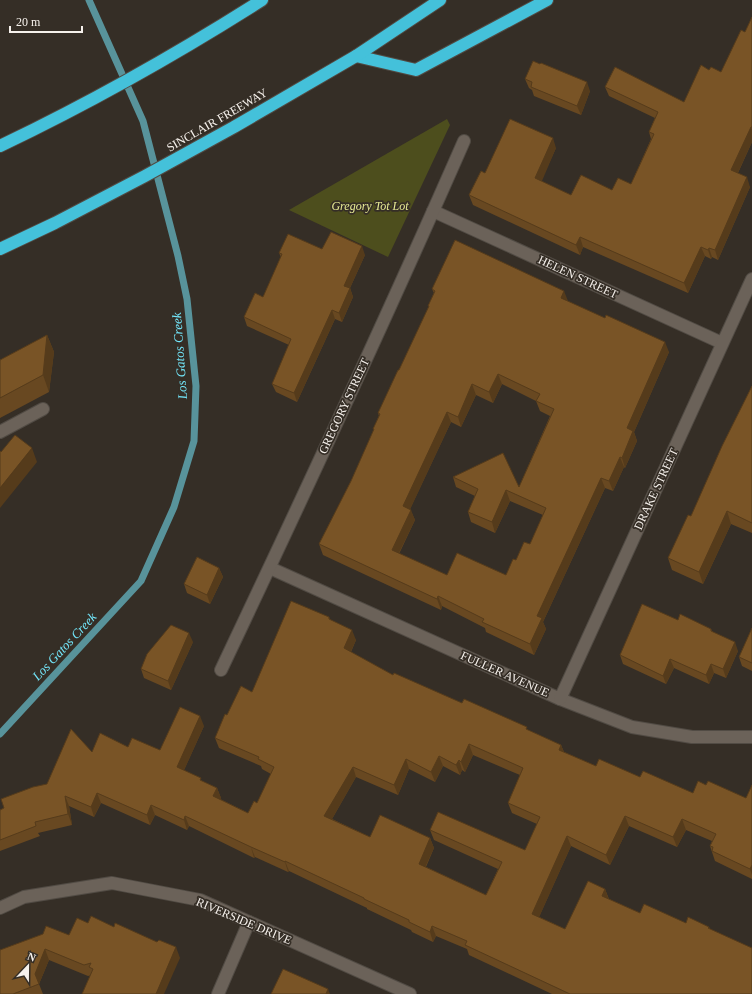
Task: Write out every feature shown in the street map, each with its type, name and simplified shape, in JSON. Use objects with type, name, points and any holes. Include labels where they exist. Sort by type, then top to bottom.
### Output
[{"type":"highway","points":[[0,146],[112,89],[206,36],[262,0]]},
{"type":"highway","name":"SINCLAIR FREEWAY","points":[[0,249],[55,223],[234,127],[356,56],[440,0]]},
{"type":"highway","points":[[356,56],[416,70],[547,0]]},
{"type":"street","name":"GREGORY STREET","points":[[221,670],[270,568],[464,141]]},
{"type":"street","name":"HELEN STREET","points":[[433,210],[722,343]]},
{"type":"street","name":"DRAKE STREET","points":[[560,699],[752,279]]},
{"type":"street","points":[[0,432],[43,409]]},
{"type":"street","name":"FULLER AVENUE","points":[[270,568],[560,699],[632,727],[692,737],[752,737]]},
{"type":"street","name":"RIVERSIDE DRIVE","points":[[0,908],[24,897],[112,883],[200,900],[410,994]]},
{"type":"street","points":[[218,994],[249,922]]},
{"type":"green space","name":"Gregory Tot Lot","points":[[447,119],[450,125],[388,257],[289,210]]},
{"type":"building","points":[[752,17],[752,127],[731,170],[747,177],[715,250],[709,248],[708,250],[701,247],[684,283],[580,237],[576,245],[469,195],[481,171],[485,173],[510,119],[553,138],[535,178],[571,195],[581,175],[612,190],[618,178],[631,184],[654,134],[649,132],[658,112],[605,87],[615,67],[684,102],[701,65],[709,70],[711,67],[721,72],[741,30],[745,32]]},
{"type":"building","points":[[533,61],[587,82],[577,106],[531,87],[532,82],[525,79]]},
{"type":"building","points":[[331,232],[362,246],[344,286],[350,288],[339,313],[332,310],[294,393],[272,384],[291,339],[244,317],[255,293],[263,297],[282,254],[279,253],[288,234],[322,249]]},
{"type":"building","points":[[455,240],[564,291],[561,298],[605,318],[606,315],[665,342],[627,428],[633,431],[622,458],[620,457],[609,481],[601,478],[537,616],[542,618],[530,644],[482,622],[484,619],[438,596],[437,599],[319,544],[351,481],[380,414],[378,413],[429,306],[435,291],[432,289]],"holes":[[[498,374],[540,394],[536,401],[554,409],[519,487],[503,453],[453,477],[478,489],[468,512],[492,522],[506,490],[546,508],[530,544],[524,542],[516,560],[513,559],[506,575],[457,553],[447,575],[392,550],[411,510],[403,506],[447,412],[458,417],[472,384],[489,392]]]},
{"type":"building","points":[[47,335],[43,375],[0,398],[0,360]]},
{"type":"building","points":[[752,386],[752,523],[727,511],[699,572],[668,558],[688,515],[691,516],[722,446]]},
{"type":"building","points":[[15,435],[32,448],[0,488],[0,451],[1,452]]},
{"type":"building","points":[[197,557],[219,568],[207,595],[184,584]]},
{"type":"building","points":[[291,601],[329,617],[329,619],[352,630],[344,648],[393,675],[394,673],[462,703],[464,699],[527,727],[526,729],[561,745],[559,750],[596,766],[599,759],[640,777],[643,771],[693,793],[698,781],[706,785],[708,781],[746,798],[752,785],[752,865],[750,869],[712,851],[713,847],[710,846],[716,834],[682,819],[673,837],[625,816],[606,855],[567,836],[532,914],[565,929],[588,881],[605,889],[602,896],[640,913],[644,904],[686,923],[688,917],[752,948],[752,994],[570,994],[465,945],[467,941],[432,926],[430,932],[364,898],[185,816],[184,820],[151,805],[147,815],[97,793],[91,807],[65,796],[68,814],[35,822],[36,826],[0,840],[0,810],[4,808],[1,799],[33,787],[47,784],[71,729],[92,752],[100,733],[128,747],[132,738],[160,750],[180,707],[200,716],[177,767],[201,778],[200,780],[217,788],[213,796],[248,813],[254,801],[257,803],[274,767],[258,759],[259,757],[215,738],[225,714],[227,715],[241,686],[252,692]],"holes":[[[469,744],[523,768],[508,803],[540,817],[525,850],[438,812],[430,830],[502,862],[486,895],[419,864],[430,838],[380,815],[370,837],[324,816],[353,767],[394,785],[406,759],[431,772],[439,756],[456,765],[459,760],[461,762]]]},
{"type":"building","points":[[642,604],[678,620],[680,614],[735,642],[723,669],[711,664],[706,675],[670,659],[663,676],[620,655]]},
{"type":"building","points":[[171,625],[189,633],[168,681],[141,669],[147,654]]},
{"type":"building","points":[[752,628],[752,663],[739,657]]},
{"type":"building","points":[[91,916],[114,927],[115,923],[157,942],[159,940],[176,947],[156,994],[82,994],[93,969],[89,967],[91,963],[84,965],[45,949],[35,974],[39,984],[13,994],[0,994],[0,950],[43,934],[46,926],[69,935],[77,918],[88,923]]},
{"type":"building","points":[[283,969],[328,989],[326,994],[271,994]]},
{"type":"waterway","name":"Los Gatos Creek","points":[[0,734],[141,581],[174,507],[194,441],[196,386],[187,299],[178,256],[143,121],[89,0]]}]
